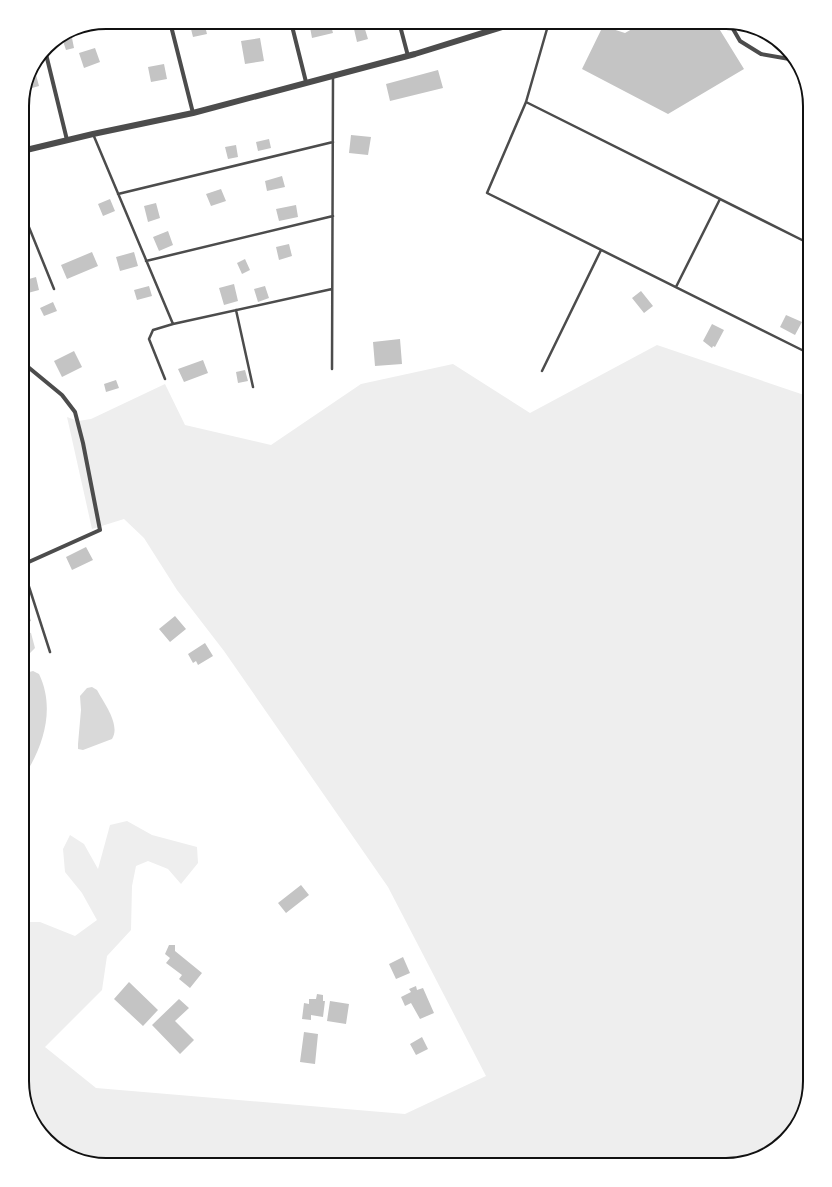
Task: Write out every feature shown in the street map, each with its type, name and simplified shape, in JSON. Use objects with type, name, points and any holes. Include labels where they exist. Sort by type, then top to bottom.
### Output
[{"type":"street","points":[[172,29],[193,113]]},
{"type":"street","points":[[293,29],[306,82]]},
{"type":"street","points":[[401,29],[408,56]]},
{"type":"street","points":[[29,149],[193,113],[408,56],[496,29]]},
{"type":"street","points":[[733,29],[740,41],[761,54],[786,58]]},
{"type":"street","points":[[47,57],[67,140]]},
{"type":"street","points":[[29,368],[62,395],[75,412],[83,443],[100,530],[29,562]]},
{"type":"lane","points":[[547,29],[526,102],[488,193],[803,350]]},
{"type":"lane","points":[[332,369],[333,75]]},
{"type":"lane","points":[[526,102],[803,240]]},
{"type":"lane","points":[[93,134],[173,324]]},
{"type":"lane","points":[[118,194],[333,142]]},
{"type":"lane","points":[[676,287],[720,199]]},
{"type":"lane","points":[[146,261],[333,216]]},
{"type":"lane","points":[[29,227],[54,289]]},
{"type":"lane","points":[[542,371],[600,250]]},
{"type":"lane","points":[[165,379],[149,339],[153,330],[173,324],[332,289]]},
{"type":"lane","points":[[236,310],[253,387]]},
{"type":"lane","points":[[29,587],[50,652]]},
{"type":"shaded area","points":[[657,345],[803,395],[803,1081],[800,1101],[793,1119],[787,1128],[773,1142],[764,1148],[746,1155],[726,1158],[101,1158],[82,1154],[63,1145],[48,1132],[42,1124],[35,1110],[30,1091],[29,922],[40,922],[75,936],[97,920],[82,893],[65,872],[63,849],[70,835],[84,844],[98,869],[110,825],[127,821],[152,835],[197,847],[198,863],[181,884],[168,869],[148,861],[136,866],[132,886],[131,930],[107,956],[102,990],[45,1047],[96,1088],[405,1114],[486,1076],[388,887],[224,651],[177,590],[144,538],[124,519],[92,529],[67,417],[78,421],[91,419],[165,384],[185,425],[271,445],[361,384],[453,364],[530,413]]},
{"type":"shaded area","points":[[29,633],[31,633],[35,648],[29,654]]},
{"type":"shaded area","points":[[33,671],[39,674],[44,687],[47,715],[41,742],[29,767],[29,672]]},
{"type":"shaded area","points":[[92,687],[97,690],[110,714],[113,721],[114,733],[112,739],[83,750],[78,749],[81,710],[80,696],[87,688]]},
{"type":"building","points":[[191,29],[206,29],[207,34],[193,37]]},
{"type":"building","points":[[310,29],[332,29],[333,33],[312,38]]},
{"type":"building","points":[[354,29],[365,29],[368,39],[357,42]]},
{"type":"building","points":[[602,29],[612,29],[625,33],[632,29],[719,29],[744,69],[668,114],[582,69]]},
{"type":"building","points":[[72,38],[74,48],[66,50],[63,42]]},
{"type":"building","points":[[260,38],[264,61],[245,64],[241,41]]},
{"type":"building","points":[[95,48],[100,62],[84,68],[79,53]]},
{"type":"building","points":[[164,64],[167,79],[151,82],[148,67]]},
{"type":"building","points":[[438,70],[443,88],[390,101],[386,84]]},
{"type":"building","points":[[36,75],[39,86],[31,88]]},
{"type":"building","points":[[351,135],[371,137],[368,155],[349,153]]},
{"type":"building","points":[[269,139],[271,148],[258,151],[256,142]]},
{"type":"building","points":[[236,145],[238,157],[228,159],[225,147]]},
{"type":"building","points":[[282,176],[285,187],[267,191],[265,181]]},
{"type":"building","points":[[221,189],[226,201],[211,206],[206,194]]},
{"type":"building","points":[[110,199],[115,211],[103,216],[98,204]]},
{"type":"building","points":[[156,203],[160,218],[148,222],[144,206]]},
{"type":"building","points":[[296,205],[298,217],[279,221],[276,209]]},
{"type":"building","points":[[168,231],[173,245],[159,251],[153,237]]},
{"type":"building","points":[[289,244],[292,256],[279,260],[276,247]]},
{"type":"building","points":[[92,252],[98,266],[67,279],[61,265]]},
{"type":"building","points":[[134,252],[138,266],[120,271],[116,257]]},
{"type":"building","points":[[245,259],[250,270],[242,274],[237,263]]},
{"type":"building","points":[[36,277],[39,290],[29,293],[29,279]]},
{"type":"building","points":[[234,284],[238,301],[224,305],[219,288]]},
{"type":"building","points":[[149,286],[152,296],[137,300],[134,290]]},
{"type":"building","points":[[265,286],[269,298],[258,302],[254,289]]},
{"type":"building","points":[[641,291],[653,306],[644,313],[632,298]]},
{"type":"building","points":[[53,302],[57,311],[44,316],[40,308]]},
{"type":"building","points":[[786,315],[802,322],[795,335],[780,327]]},
{"type":"building","points":[[712,324],[724,330],[715,347],[713,346],[712,348],[703,341]]},
{"type":"building","points":[[400,339],[402,364],[375,366],[373,342]]},
{"type":"building","points":[[74,351],[82,367],[62,377],[54,361]]},
{"type":"building","points":[[203,360],[208,373],[184,382],[178,369]]},
{"type":"building","points":[[245,370],[248,381],[238,383],[236,372]]},
{"type":"building","points":[[116,380],[119,388],[106,392],[104,384]]},
{"type":"building","points":[[86,547],[93,560],[72,570],[66,557]]},
{"type":"building","points":[[175,616],[186,629],[170,642],[159,629]]},
{"type":"building","points":[[205,643],[213,656],[198,665],[196,661],[193,663],[188,654]]},
{"type":"building","points":[[301,885],[309,895],[286,913],[278,903]]},
{"type":"building","points":[[169,945],[175,945],[175,951],[202,973],[190,988],[179,979],[182,975],[166,963],[170,958],[165,954]]},
{"type":"building","points":[[403,957],[410,973],[396,979],[389,964]]},
{"type":"building","points":[[129,982],[158,1010],[143,1026],[114,999]]},
{"type":"building","points":[[416,986],[417,990],[423,988],[434,1013],[420,1019],[411,1003],[405,1006],[401,997],[411,992],[409,989]]},
{"type":"building","points":[[317,994],[323,995],[323,1001],[325,1001],[323,1017],[311,1015],[311,1020],[302,1019],[304,1003],[309,1004],[309,999],[316,999]]},
{"type":"building","points":[[179,999],[189,1008],[175,1021],[194,1040],[180,1054],[152,1025]]},
{"type":"building","points":[[330,1001],[349,1004],[346,1024],[327,1021]]},
{"type":"building","points":[[304,1032],[318,1034],[315,1064],[300,1062]]},
{"type":"building","points":[[422,1037],[428,1049],[416,1055],[410,1044]]}]
